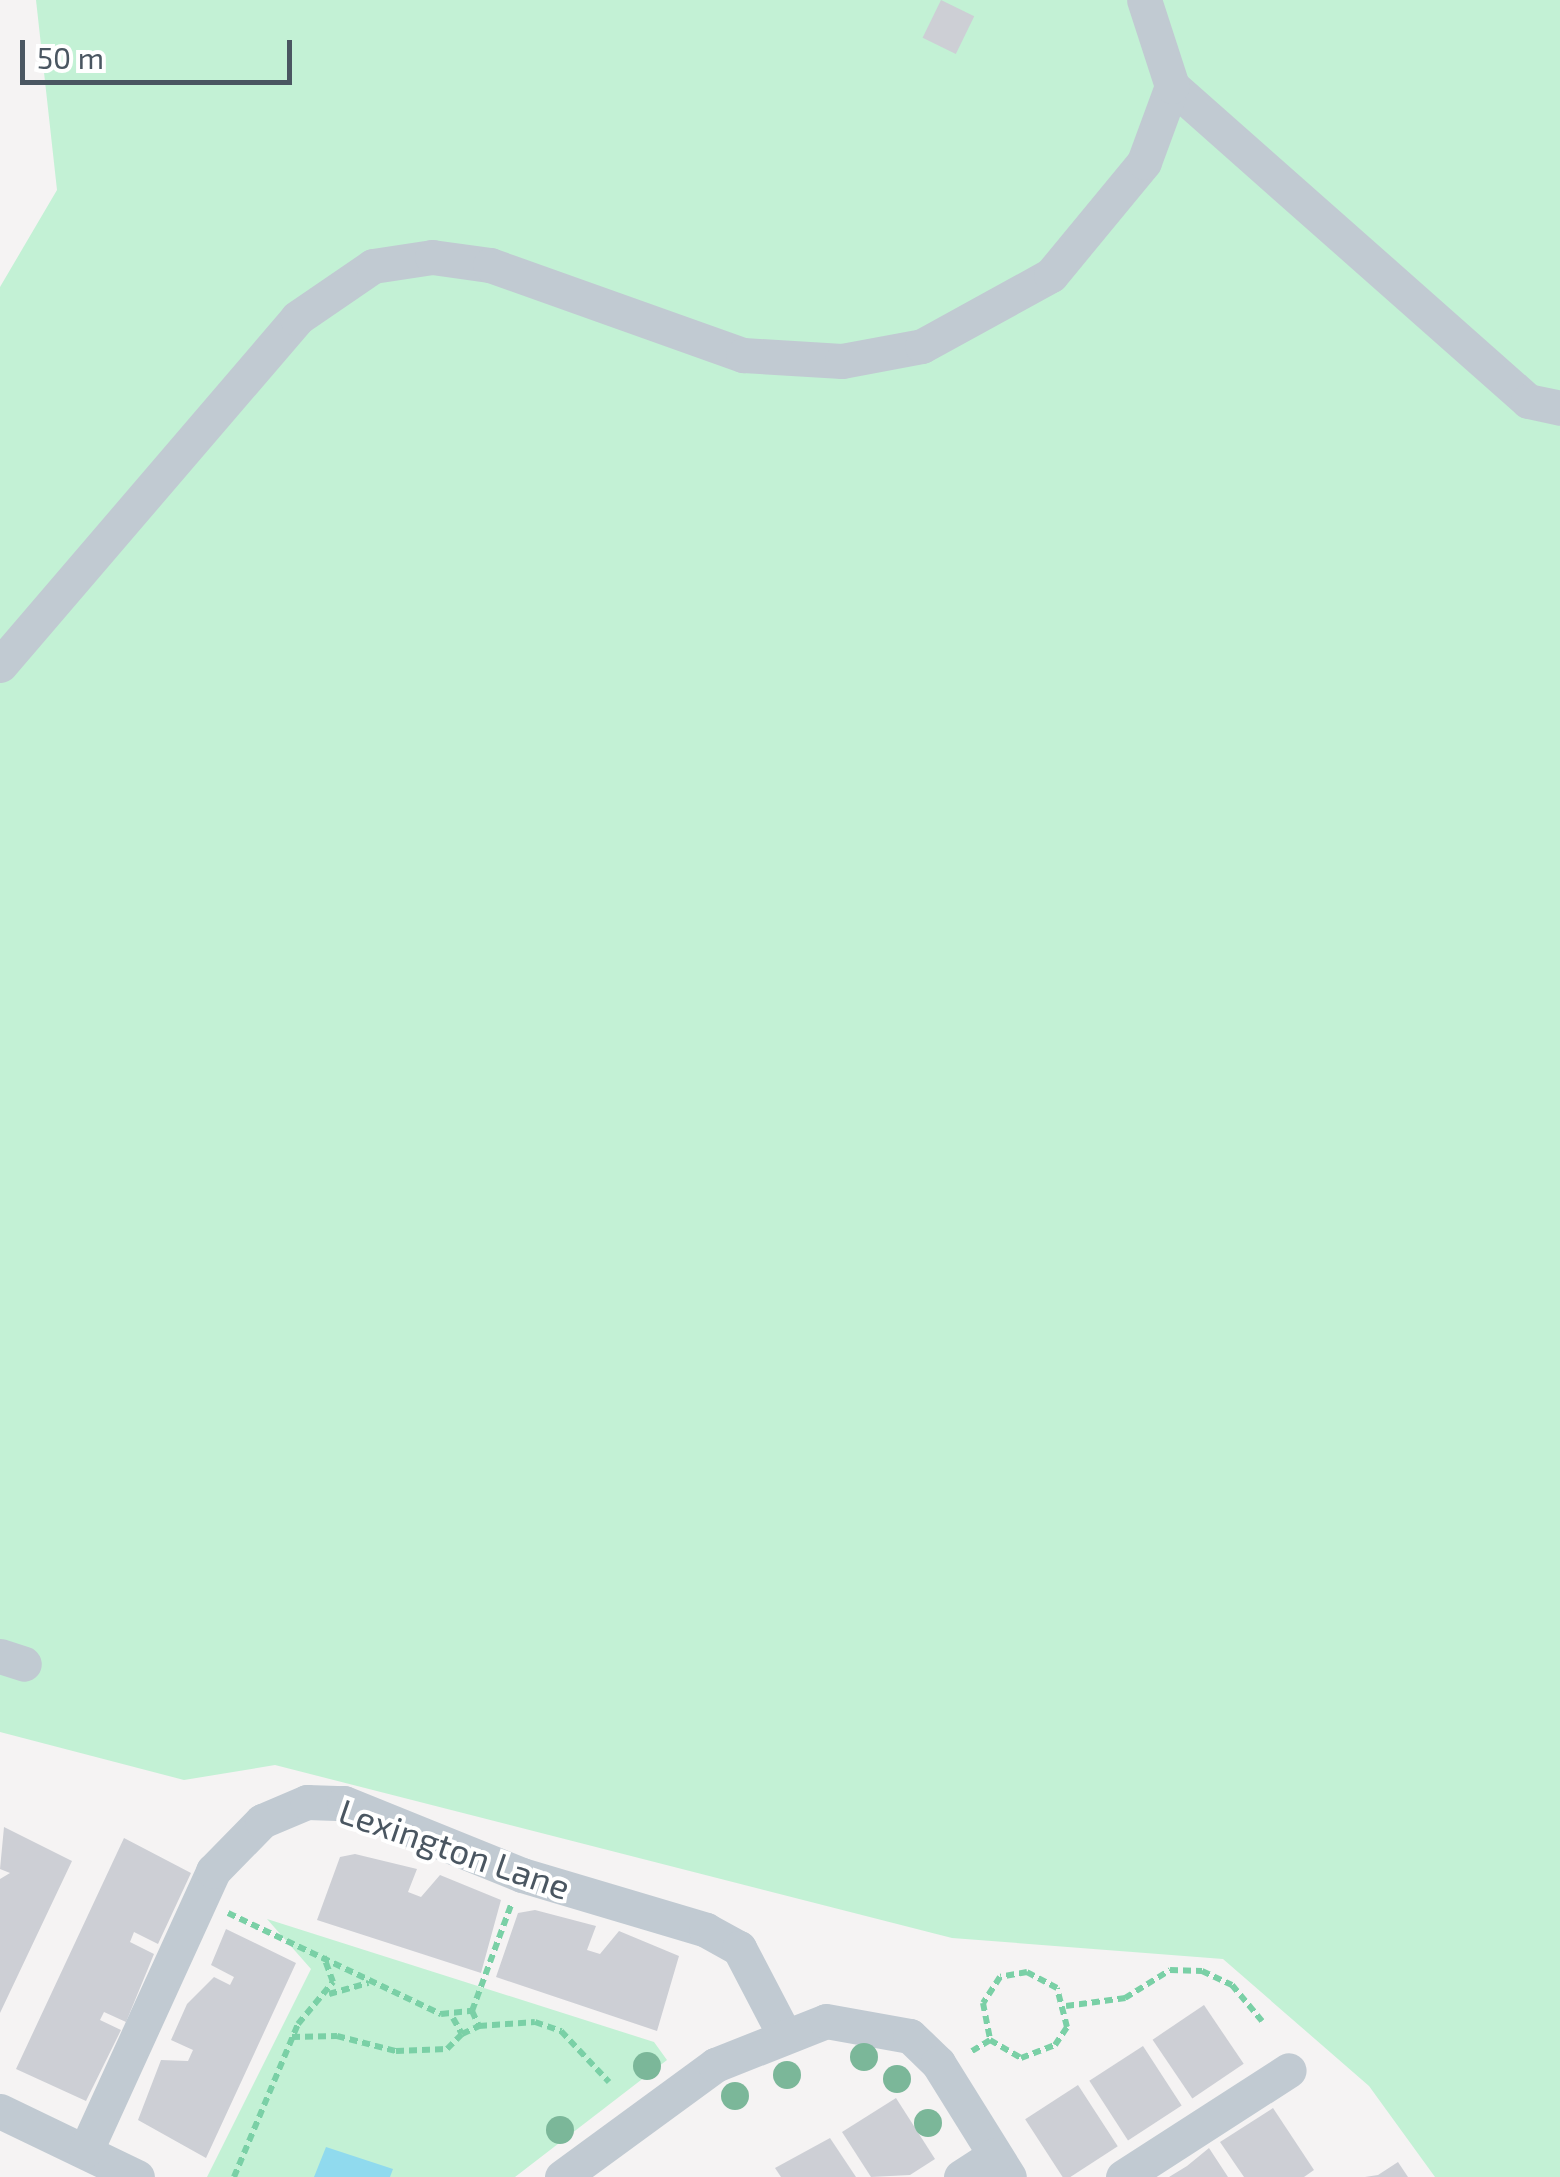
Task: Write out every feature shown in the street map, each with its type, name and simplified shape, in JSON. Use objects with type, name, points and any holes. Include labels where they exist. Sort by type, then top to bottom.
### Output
[{"type":"street","points":[[1144,0],[1172,86],[1528,401],[1560,408]]},
{"type":"street","points":[[0,665],[297,318],[373,266],[432,257],[490,265],[743,355],[842,361],[922,346],[1052,275],[1144,162],[1172,86]]},
{"type":"street","name":"Lexington Lane","points":[[86,2150],[200,1901],[236,1842],[307,1802],[344,1803],[522,1875],[738,1948],[785,2036]]},
{"type":"street","points":[[562,2177],[715,2064],[826,2021],[890,2026],[938,2063],[1002,2166],[961,2177]]},
{"type":"street","points":[[1123,2177],[1289,2070]]},
{"type":"street","points":[[0,2111],[137,2177]]},
{"type":"path","points":[[480,2026],[472,2011],[522,1875]]},
{"type":"path","points":[[200,1901],[320,1953],[368,1983],[453,2018],[462,2034]]},
{"type":"path","points":[[234,2177],[292,2037],[328,1994],[331,1964],[320,1953]]},
{"type":"path","points":[[1066,2006],[1125,1998],[1170,1970],[1202,1971],[1232,1985],[1262,2021]]},
{"type":"path","points":[[1041,1976],[1066,2006],[1067,2027],[1042,2055],[1022,2058],[990,2040],[983,2003],[1000,1977],[1041,1976]]},
{"type":"path","points":[[328,1994],[368,1983]]},
{"type":"path","points":[[453,2018],[472,2011]]},
{"type":"path","points":[[292,2037],[337,2036],[396,2051],[447,2049],[462,2034],[480,2026],[536,2022],[562,2032],[609,2082]]},
{"type":"path","points":[[971,2052],[990,2040]]},
{"type":"green space","points":[[36,0],[1560,0],[1560,2177],[1435,2177],[1369,2086],[1223,1959],[952,1938],[275,1765],[184,1780],[0,1732],[0,287],[57,190]]},
{"type":"green space","points":[[267,1919],[654,2042],[667,2060],[515,2177],[207,2177],[311,1969]]},
{"type":"water","points":[[326,2147],[393,2169],[390,2177],[314,2177]]},
{"type":"building","points":[[941,0],[974,16],[956,54],[923,38]]},
{"type":"building","points":[[4,1827],[72,1861],[0,2013],[0,1879],[10,1873],[0,1869]]},
{"type":"building","points":[[124,1838],[191,1873],[158,1944],[134,1932],[130,1942],[154,1954],[126,2022],[104,2012],[100,2020],[121,2030],[86,2101],[16,2069]]},
{"type":"building","points":[[355,1854],[417,1869],[408,1892],[421,1897],[440,1875],[501,1900],[481,1973],[317,1920],[340,1857]]},
{"type":"building","points":[[535,1910],[596,1926],[587,1950],[600,1954],[619,1931],[679,1956],[657,2031],[496,1977],[518,1913]]},
{"type":"building","points":[[226,1929],[296,1963],[206,2158],[138,2120],[161,2060],[188,2061],[193,2050],[171,2040],[187,2004],[214,1977],[230,1985],[234,1977],[211,1965]]},
{"type":"building","points":[[1204,2005],[1244,2064],[1192,2099],[1153,2040]]},
{"type":"building","points":[[1143,2046],[1182,2106],[1128,2140],[1089,2081]]},
{"type":"building","points":[[1078,2085],[1118,2146],[1070,2177],[1063,2177],[1025,2119]]},
{"type":"building","points":[[896,2098],[935,2159],[910,2175],[871,2177],[842,2132]]},
{"type":"building","points":[[1273,2108],[1314,2170],[1304,2177],[1244,2177],[1220,2142]]},
{"type":"building","points":[[830,2138],[856,2177],[781,2177],[775,2168]]},
{"type":"building","points":[[1209,2148],[1228,2177],[1169,2177],[1187,2166]]},
{"type":"building","points":[[1398,2162],[1408,2177],[1365,2177],[1378,2175]]}]
